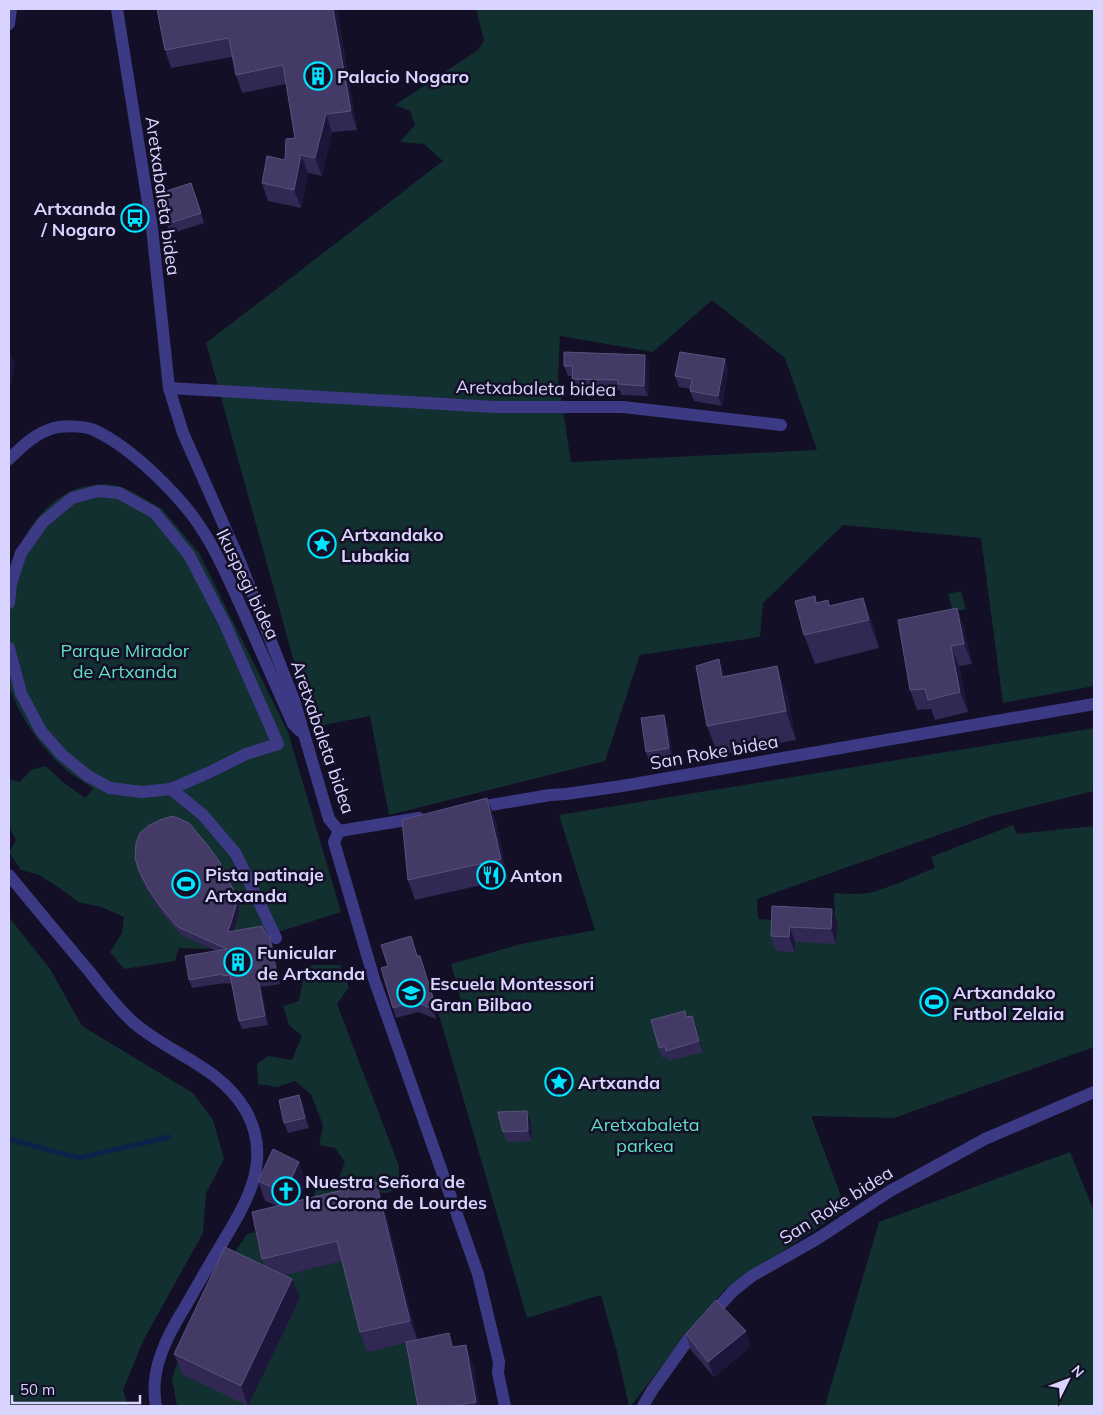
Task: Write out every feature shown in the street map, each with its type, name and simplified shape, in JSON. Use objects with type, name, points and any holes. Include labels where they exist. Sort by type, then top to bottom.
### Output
[{"type":"street","points":[[9,24],[12,9]]},
{"type":"street","name":"Aretxabaleta bidea","points":[[117,9],[152,228],[170,388],[183,433],[238,557],[294,700],[329,819],[339,831],[334,842],[374,978],[478,1274],[499,1362],[498,1373],[505,1406]]},
{"type":"street","name":"Aretxabaleta bidea","points":[[170,388],[495,407],[623,407],[781,425]]},
{"type":"street","name":"Ikuspegi bidea","points":[[9,459],[29,440],[49,429],[69,426],[95,430],[143,463],[187,508],[203,530],[220,560],[293,724],[306,737]]},
{"type":"street","points":[[9,603],[11,583],[21,553],[43,522],[72,498],[98,491],[119,493],[155,513],[189,555],[225,624],[278,744],[246,754],[171,790],[142,792],[110,788],[88,776],[62,755],[40,731],[21,693],[9,648]]},
{"type":"street","name":"San Roke bidea","points":[[464,810],[550,795],[622,786],[1094,704]]},
{"type":"street","points":[[171,790],[202,815],[236,854],[276,938]]},
{"type":"street","points":[[339,831],[435,815]]},
{"type":"street","points":[[9,875],[123,1012],[147,1034],[221,1080],[236,1096],[251,1123],[256,1151],[253,1184],[245,1206],[178,1318],[162,1350],[156,1372],[156,1406]]},
{"type":"street","name":"San Roke bidea","points":[[643,1406],[688,1340],[732,1291],[752,1276],[817,1239],[890,1191],[978,1143],[1094,1092]]},
{"type":"green space","points":[[476,9],[1094,9],[1094,686],[1003,703],[981,538],[843,525],[763,603],[760,637],[640,655],[605,761],[389,815],[370,716],[312,727],[206,343],[443,161],[424,144],[400,142],[415,125],[410,111],[395,105],[478,50],[484,40]],"holes":[[[712,300],[785,358],[817,450],[571,462],[558,378],[560,336],[653,352]]]},
{"type":"green space","name":"Parque Mirador de Artxanda","points":[[106,484],[119,486],[133,492],[162,509],[199,553],[288,732],[341,912],[278,932],[207,949],[179,948],[175,961],[124,969],[110,952],[122,933],[124,917],[101,907],[78,902],[39,875],[21,870],[9,852],[16,840],[9,827],[9,779],[20,782],[31,770],[46,766],[63,782],[85,798],[93,789],[67,771],[48,752],[25,720],[13,697],[9,685],[9,572],[19,547],[43,512],[64,495],[76,489]]},
{"type":"green space","points":[[961,591],[966,609],[953,612],[948,594]]},
{"type":"green space","name":"Aretxabaleta parkea","points":[[1094,728],[1094,791],[992,816],[757,899],[758,919],[835,924],[834,893],[863,894],[889,887],[935,868],[931,857],[1013,825],[1017,834],[1094,826],[1094,1047],[894,1118],[811,1116],[846,1209],[724,1290],[683,1338],[631,1406],[629,1406],[617,1352],[601,1295],[527,1318],[437,1008],[461,1001],[451,964],[521,944],[595,930],[559,815]]},
{"type":"green space","points":[[9,917],[50,969],[82,1026],[193,1093],[213,1120],[224,1159],[206,1193],[203,1233],[144,1339],[123,1390],[128,1406],[9,1406]]},
{"type":"green space","points":[[312,965],[340,965],[349,987],[337,1004],[399,1166],[398,1186],[389,1193],[360,1192],[312,1205],[316,1187],[336,1186],[345,1162],[335,1148],[319,1145],[323,1125],[311,1094],[295,1081],[277,1087],[258,1084],[257,1064],[268,1056],[292,1060],[302,1036],[289,1025],[283,1006],[299,1001],[303,979]]},
{"type":"green space","points":[[1070,1152],[1094,1211],[1094,1406],[825,1406],[879,1222]]},
{"type":"green space","points":[[383,1202],[417,1340],[421,1406],[177,1406],[172,1379],[192,1316],[247,1234]]},
{"type":"building","name":"Palacio Nogaro","points":[[157,9],[333,9],[351,111],[326,114],[315,158],[301,155],[294,190],[262,183],[267,156],[285,160],[286,139],[295,138],[283,65],[236,75],[229,38],[165,50]]},
{"type":"building","points":[[191,183],[201,213],[167,224],[157,194]]},
{"type":"building","points":[[564,352],[645,355],[644,386],[618,384],[618,380],[572,379],[573,366],[564,366]]},
{"type":"building","points":[[680,352],[725,359],[718,396],[690,391],[692,379],[675,376]]},
{"type":"building","points":[[815,596],[816,603],[828,600],[829,606],[863,598],[869,620],[804,635],[795,601]]},
{"type":"building","points":[[957,608],[964,644],[951,646],[960,692],[928,700],[925,689],[910,690],[898,620]]},
{"type":"building","points":[[719,659],[722,677],[777,666],[786,711],[707,726],[696,666]]},
{"type":"building","points":[[664,715],[669,748],[646,752],[641,718]]},
{"type":"building","points":[[487,798],[501,859],[408,880],[402,820]]},
{"type":"building","points":[[173,816],[189,823],[209,847],[219,861],[236,895],[236,906],[228,932],[262,926],[270,937],[277,976],[258,979],[265,1016],[239,1021],[230,975],[223,976],[222,974],[189,980],[185,956],[227,949],[178,927],[149,890],[139,871],[135,858],[136,843],[140,833],[148,826]]},
{"type":"building","points":[[772,906],[832,909],[831,929],[790,927],[789,937],[771,936]]},
{"type":"building","name":"Escuela Montessori Gran Bilbao","points":[[411,936],[417,956],[420,956],[433,998],[429,999],[432,1009],[414,1001],[393,1008],[381,968],[388,966],[381,945]]},
{"type":"building","points":[[685,1011],[686,1017],[692,1016],[699,1041],[666,1051],[665,1046],[659,1048],[651,1020]]},
{"type":"building","points":[[299,1095],[305,1118],[284,1123],[279,1100]]},
{"type":"building","points":[[527,1111],[528,1131],[503,1132],[498,1112]]},
{"type":"building","points":[[273,1149],[299,1162],[285,1193],[258,1181]]},
{"type":"building","points":[[376,1182],[410,1321],[360,1332],[337,1241],[262,1259],[252,1212]]},
{"type":"building","points":[[225,1247],[292,1279],[241,1386],[174,1354]]},
{"type":"building","points":[[716,1300],[746,1331],[708,1362],[686,1334]]},
{"type":"building","points":[[449,1333],[452,1347],[466,1345],[476,1402],[450,1406],[418,1406],[406,1342]]},
{"type":"waterway","points":[[9,1139],[79,1158],[169,1137]]},
{"type":"place","name":"Palacio Nogaro","points":[[318,76]]},
{"type":"place","name":"Artxanda / Nogaro","points":[[135,218]]},
{"type":"place","name":"Artxandako Lubakia","points":[[322,544]]},
{"type":"place","name":"Anton","points":[[491,875]]},
{"type":"place","name":"Pista patinaje Artxanda","points":[[186,884]]},
{"type":"place","name":"Funicular de Artxanda","points":[[238,962]]},
{"type":"place","name":"Escuela Montessori Gran Bilbao","points":[[411,993]]},
{"type":"place","name":"Artxandako Futbol Zelaia","points":[[934,1002]]},
{"type":"place","name":"Artxanda","points":[[559,1082]]},
{"type":"place","name":"Nuestra Señora de la Corona de Lourdes","points":[[286,1191]]}]
